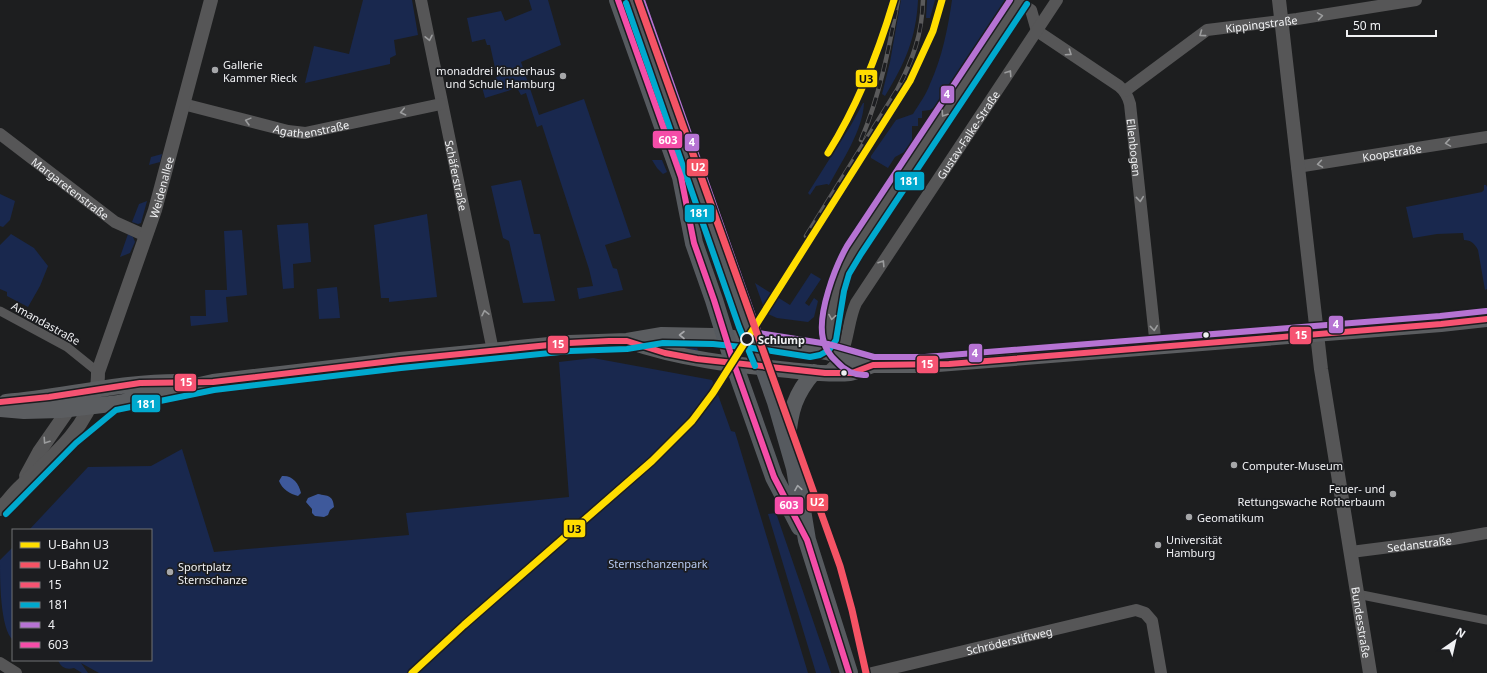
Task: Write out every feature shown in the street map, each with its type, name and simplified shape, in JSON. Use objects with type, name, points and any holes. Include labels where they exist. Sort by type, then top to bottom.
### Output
[{"type":"main road","points":[[618,0],[681,177],[694,243],[734,364],[774,477],[807,540]]},
{"type":"main road","points":[[634,0],[753,340],[764,367],[795,468],[807,540],[849,673]]},
{"type":"main road","points":[[0,410],[41,412],[89,407],[213,382],[400,360],[569,343],[627,341],[662,335],[725,337],[810,348],[841,355],[873,365],[949,364],[1487,319]]},
{"type":"main road","points":[[627,341],[665,353],[697,359],[819,373],[852,373],[873,365]]},
{"type":"main road","points":[[788,445],[789,422],[794,402],[803,386],[819,373]]},
{"type":"main road","points":[[0,402],[49,397],[153,382],[213,382]]},
{"type":"street","name":"Weidenallee","points":[[70,437],[89,407],[89,391],[98,372],[146,236],[160,190],[211,0]]},
{"type":"street","name":"Schäferstraße","points":[[421,0],[441,104],[493,351]]},
{"type":"street","name":"Gustav-Falke-Straße","points":[[819,373],[836,364],[841,355],[850,318],[856,304],[1057,0]]},
{"type":"street","name":"Bundesstraße","points":[[1279,0],[1321,369],[1370,673]]},
{"type":"street","name":"Kippingstraße","points":[[1125,91],[1207,30],[1281,21],[1416,0]]},
{"type":"street","points":[[810,348],[821,346],[829,337],[838,284],[842,271],[854,250],[1019,1],[1031,10],[1037,31],[1125,91]]},
{"type":"street","name":"Ellenbogen","points":[[1125,91],[1130,104],[1156,347]]},
{"type":"street","name":"Agathenstraße","points":[[183,104],[288,131],[304,133],[441,104]]},
{"type":"street","name":"Margaretenstraße","points":[[0,134],[115,222],[146,236]]},
{"type":"street","name":"Koopstraße","points":[[1297,167],[1487,137]]},
{"type":"street","name":"Amandastraße","points":[[0,311],[67,347],[98,372]]},
{"type":"street","points":[[20,487],[39,452],[68,409],[89,391]]},
{"type":"street","points":[[0,509],[70,437],[113,403]]},
{"type":"street","name":"Sedanstraße","points":[[1351,552],[1453,539],[1487,533]]},
{"type":"street","points":[[1357,594],[1487,620]]},
{"type":"street","name":"Schröderstiftweg","points":[[872,673],[1131,610],[1145,613],[1149,617],[1153,626],[1161,673]]},
{"type":"street","points":[[0,663],[16,673]]},
{"type":"green space","points":[[363,0],[412,0],[418,35],[394,40],[396,55],[390,58],[390,64],[305,83],[314,46],[349,54]]},
{"type":"green space","points":[[529,0],[548,0],[561,45],[521,62],[539,115],[584,99],[631,237],[605,245],[613,268],[617,269],[623,290],[579,299],[577,288],[593,286],[589,269],[542,125],[537,127],[526,93],[521,95],[517,88],[485,98],[482,87],[497,77],[490,45],[487,45],[485,39],[472,42],[467,18],[501,11],[505,21],[532,10]]},
{"type":"green space","points":[[901,0],[918,0],[915,27],[904,61],[885,96],[882,94],[890,62]]},
{"type":"green space","points":[[927,0],[935,0],[930,18],[926,18]]},
{"type":"green space","points":[[952,0],[1006,0],[935,107],[930,110],[922,111],[922,118],[918,118],[918,126],[912,126],[912,148],[895,157],[888,168],[871,158],[871,156],[896,120],[913,114],[926,92],[941,53]]},
{"type":"green space","points":[[864,103],[863,113],[856,134],[846,156],[829,185],[816,186],[810,195],[808,193]]},
{"type":"green space","points":[[162,154],[160,162],[149,165],[151,157]]},
{"type":"green space","points":[[652,160],[662,160],[667,172],[663,174]]},
{"type":"green space","points":[[521,180],[534,234],[540,234],[555,301],[523,303],[509,241],[503,238],[491,186]]},
{"type":"green space","points":[[1484,185],[1487,187],[1487,289],[1485,290],[1478,250],[1474,244],[1464,240],[1463,233],[1437,234],[1413,238],[1406,207],[1482,192],[1484,190]]},
{"type":"green space","points":[[0,194],[15,201],[10,220],[3,227],[0,226]]},
{"type":"green space","points":[[147,201],[141,223],[138,224],[132,222],[139,204]]},
{"type":"green space","points":[[427,214],[437,297],[389,302],[389,298],[381,298],[374,225]]},
{"type":"green space","points":[[308,223],[311,262],[293,264],[294,288],[283,289],[277,225]]},
{"type":"green space","points":[[242,230],[247,295],[226,297],[228,322],[191,326],[190,316],[206,316],[205,290],[227,290],[224,231]]},
{"type":"green space","points":[[11,234],[34,248],[48,266],[40,286],[28,307],[7,296],[7,292],[0,289],[0,245]]},
{"type":"green space","points":[[128,234],[133,237],[135,242],[130,253],[120,257]]},
{"type":"green space","points":[[811,273],[821,279],[805,303],[809,306],[814,298],[818,301],[814,317],[808,322],[777,318],[768,314],[764,308],[755,283],[790,305]]},
{"type":"green space","points":[[337,287],[340,318],[319,319],[317,289]]},
{"type":"green space","points":[[665,342],[696,343],[698,351],[665,344]]},
{"type":"green space","name":"Sternschanzenpark","points":[[593,358],[712,380],[731,431],[735,432],[808,673],[99,673],[81,663],[88,673],[82,673],[74,668],[64,668],[59,663],[58,661],[152,661],[152,529],[30,529],[88,467],[151,466],[182,449],[214,552],[409,535],[406,513],[569,497],[559,362]]},
{"type":"green space","points":[[776,513],[831,673],[816,673],[768,514]]},
{"type":"green space","points":[[12,548],[12,638],[5,626],[3,615],[0,560]]},
{"type":"shaded area","points":[[282,476],[292,478],[297,483],[301,493],[298,496],[284,489],[279,481]]},
{"type":"shaded area","points":[[318,494],[331,498],[333,503],[334,507],[330,510],[328,515],[324,517],[315,516],[312,513],[312,509],[306,502],[308,498]]},
{"type":"railway","points":[[861,140],[879,89],[898,0]]},
{"type":"railway","points":[[806,236],[903,79],[919,36],[923,0]]},
{"type":"railway","points":[[871,142],[885,122]]},
{"type":"metro line","name":"U2","points":[[638,0],[840,566],[852,610],[866,673]]},
{"type":"metro line","name":"U3","points":[[828,153],[858,98],[881,40],[894,0]]},
{"type":"metro line","name":"U3","points":[[412,673],[464,625],[652,461],[692,421],[713,393],[910,81],[933,31],[942,0]]},
{"type":"transit line","name":"603","points":[[618,0],[681,177],[694,243],[734,364],[774,477],[807,540],[849,673]]},
{"type":"transit line","name":"4","points":[[642,0],[759,333],[828,344],[874,357],[925,357],[1440,316],[1486,311]]},
{"type":"transit line","name":"4","points":[[866,375],[850,372],[843,368],[834,360],[826,349],[823,339],[822,329],[825,304],[837,266],[847,246],[1010,0]]},
{"type":"transit line","name":"181","points":[[626,3],[739,327],[755,366]]},
{"type":"transit line","name":"181","points":[[6,514],[76,443],[116,410],[214,390],[401,368],[570,351],[627,349],[663,343],[713,344],[752,348],[810,357],[820,355],[829,350],[836,340],[844,291],[849,274],[1027,4]]},
{"type":"transit line","name":"15","points":[[0,402],[49,397],[140,383],[213,382],[400,360],[569,343],[627,341],[665,353],[697,359],[825,373],[852,373],[873,365],[949,364],[1487,319]]},
{"type":"place","name":"Gallerie Kammer Rieck","points":[[215,70]]},
{"type":"place","name":"monaddrei Kinderhaus und Schule Hamburg","points":[[563,76]]},
{"type":"place","name":"Schlump","points":[[747,339]]},
{"type":"place","name":"Computer-Museum","points":[[1234,465]]},
{"type":"place","name":"Feuer- und Rettungswache Rotherbaum","points":[[1393,494]]},
{"type":"place","name":"Geomatikum","points":[[1189,517]]},
{"type":"place","name":"Universität Hamburg","points":[[1158,545]]},
{"type":"place","name":"Sportplatz Sternschanze","points":[[170,572]]}]
